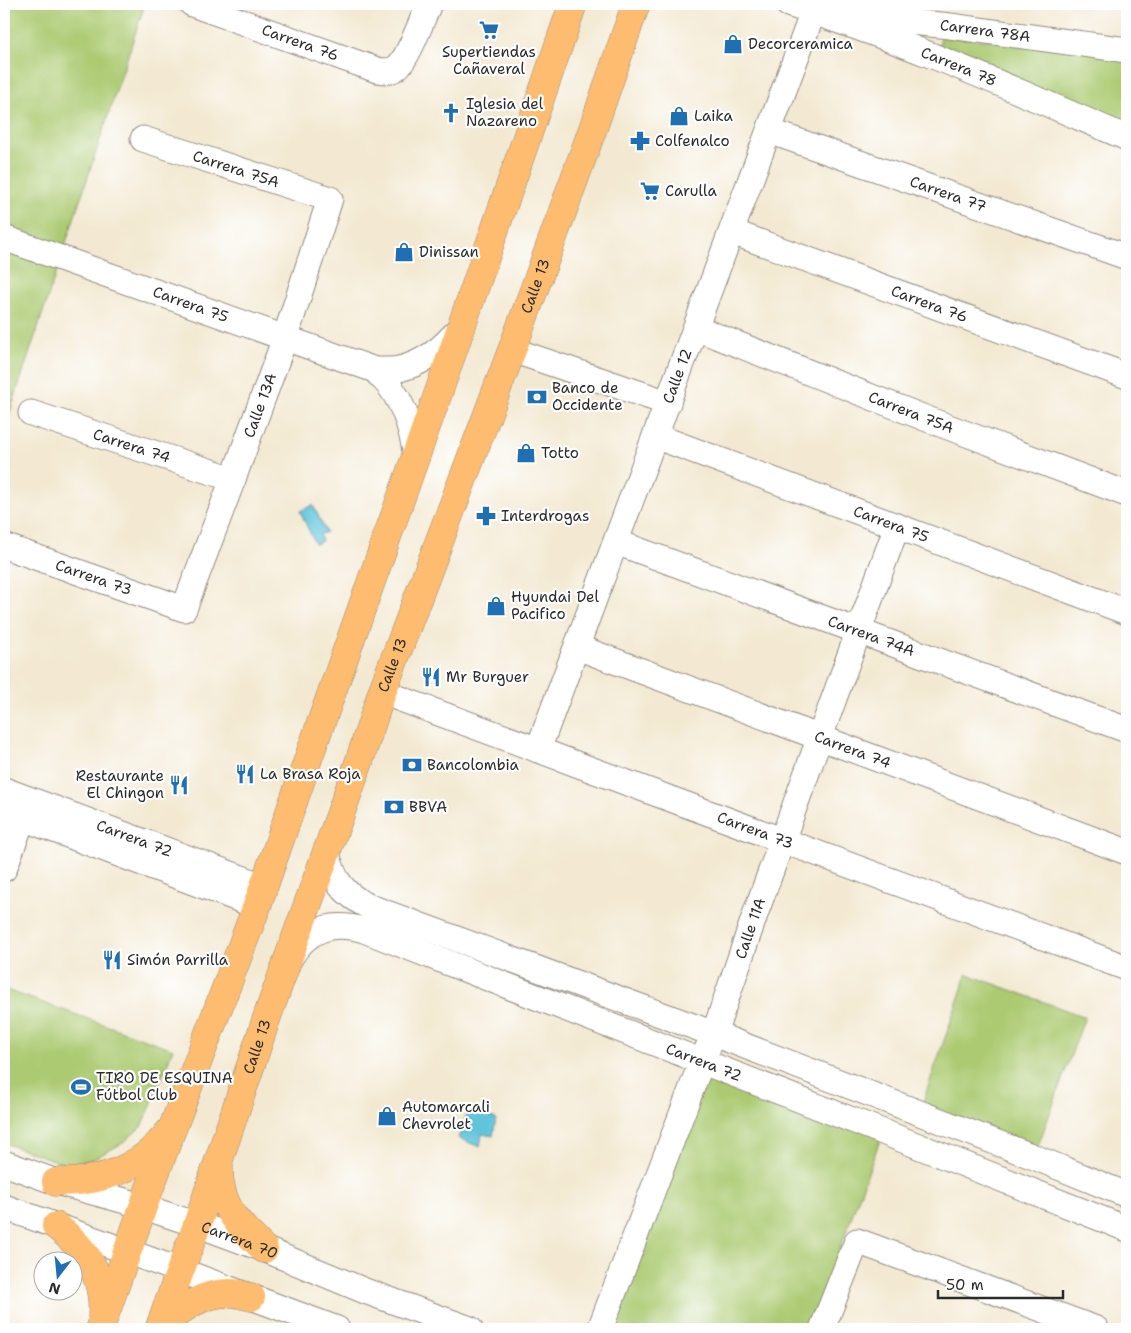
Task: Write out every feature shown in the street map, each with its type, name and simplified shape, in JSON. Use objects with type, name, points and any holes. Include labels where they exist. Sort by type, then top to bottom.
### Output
[{"type":"main road","points":[[100,1329],[143,1206],[260,896],[462,325],[572,4]]},
{"type":"main road","name":"Calle 13","points":[[160,1329],[220,1159],[266,1020],[289,960],[382,692],[512,350],[636,4]]},
{"type":"main road","points":[[56,1182],[91,1180],[108,1176],[124,1169],[152,1150],[165,1138],[175,1124]]},
{"type":"main road","points":[[220,1159],[220,1184],[228,1208],[244,1230],[264,1250]]},
{"type":"main road","points":[[56,1226],[78,1245],[88,1257],[94,1270],[102,1298],[100,1329]]},
{"type":"main road","points":[[160,1329],[182,1309],[196,1301],[214,1295],[233,1293],[251,1297]]},
{"type":"street","name":"Carrera 76","points":[[192,4],[377,70],[389,71],[397,67],[405,57],[429,4]]},
{"type":"street","name":"Carrera 78","points":[[788,4],[814,8],[939,57],[1127,138]]},
{"type":"street","name":"Carrera 78A","points":[[814,8],[1127,50]]},
{"type":"street","name":"Calle 12","points":[[538,750],[814,8]]},
{"type":"street","name":"Carrera 77","points":[[769,131],[1127,257]]},
{"type":"street","name":"Carrera 75A","points":[[143,139],[330,199]]},
{"type":"street","name":"Calle 13A","points":[[184,609],[284,338],[330,199]]},
{"type":"street","name":"Carrera 76","points":[[732,232],[1127,376]]},
{"type":"street","name":"Carrera 75","points":[[4,238],[375,370],[398,369],[420,362],[440,350],[462,325]]},
{"type":"street","name":"Carrera 75A","points":[[696,328],[935,422],[1127,494]]},
{"type":"street","points":[[512,350],[668,403]]},
{"type":"street","name":"Carrera 75","points":[[375,370],[391,388],[404,409],[412,431],[416,456]]},
{"type":"street","name":"Carrera 74","points":[[30,413],[233,480]]},
{"type":"street","name":"Carrera 75","points":[[655,436],[1127,612]]},
{"type":"street","name":"Calle 11A","points":[[600,1329],[714,1034],[753,921],[897,526]]},
{"type":"street","name":"Carrera 74A","points":[[616,542],[1127,730]]},
{"type":"street","name":"Carrera 73","points":[[4,546],[184,609]]},
{"type":"street","name":"Carrera 74","points":[[577,647],[1127,852]]},
{"type":"street","name":"Carrera 73","points":[[382,692],[1127,968]]},
{"type":"street","name":"Carrera 72","points":[[4,790],[118,843],[260,896]]},
{"type":"street","points":[[4,869],[13,815]]},
{"type":"street","name":"Carrera 72","points":[[13,815],[118,843]]},
{"type":"street","name":"Carrera 72","points":[[327,851],[329,863],[341,885],[359,902],[370,907],[714,1034],[1127,1195]]},
{"type":"street","name":"Carrera 72","points":[[289,960],[296,947],[307,936],[320,929],[350,926],[364,930],[1127,1229]]},
{"type":"street","name":"Carrera 70","points":[[4,1163],[56,1182],[143,1206],[197,1225],[457,1328]]},
{"type":"street","points":[[4,1207],[337,1329]]},
{"type":"street","points":[[822,1329],[857,1241],[1096,1329]]},
{"type":"green space","points":[[4,4],[145,4],[4,430]]},
{"type":"green space","points":[[941,37],[1127,50],[1127,138],[938,50]]},
{"type":"green space","points":[[967,974],[1085,1017],[1034,1157],[919,1113]]},
{"type":"green space","name":"TIRO DE ESQUINA Fútbol Club","points":[[4,989],[173,1049],[143,1125],[123,1143],[93,1159],[68,1165],[4,1143]]},
{"type":"green space","points":[[702,1061],[883,1132],[810,1329],[600,1329]]},
{"type":"water","points":[[313,505],[326,532],[320,535],[322,541],[315,544],[300,511]]},
{"type":"water","points":[[469,1109],[496,1119],[493,1136],[482,1134],[480,1147],[458,1138]]},
{"type":"place","name":"Supertiendas Cañaveral","points":[[489,30]]},
{"type":"place","name":"Decorceramica","points":[[733,44]]},
{"type":"place","name":"Iglesia del Nazareno","points":[[451,113]]},
{"type":"place","name":"Laika","points":[[679,116]]},
{"type":"place","name":"Colfenalco","points":[[640,141]]},
{"type":"place","name":"Carulla","points":[[650,191]]},
{"type":"place","name":"Dinissan","points":[[404,252]]},
{"type":"place","name":"Banco de Occidente","points":[[537,397]]},
{"type":"place","name":"Totto","points":[[526,453]]},
{"type":"place","name":"Interdrogas","points":[[486,516]]},
{"type":"place","name":"Hyundai Del Pacifico","points":[[496,606]]},
{"type":"place","name":"Mr Burguer","points":[[431,677]]},
{"type":"place","name":"Bancolombia","points":[[412,765]]},
{"type":"place","name":"La Brasa Roja","points":[[245,774]]},
{"type":"place","name":"Restaurante El Chingon","points":[[179,785]]},
{"type":"place","name":"BBVA","points":[[394,807]]},
{"type":"place","name":"Simón Parrilla","points":[[112,960]]},
{"type":"place","name":"TIRO DE ESQUINA Fútbol Club","points":[[81,1087]]},
{"type":"place","name":"Automarcali Chevrolet","points":[[387,1116]]}]
